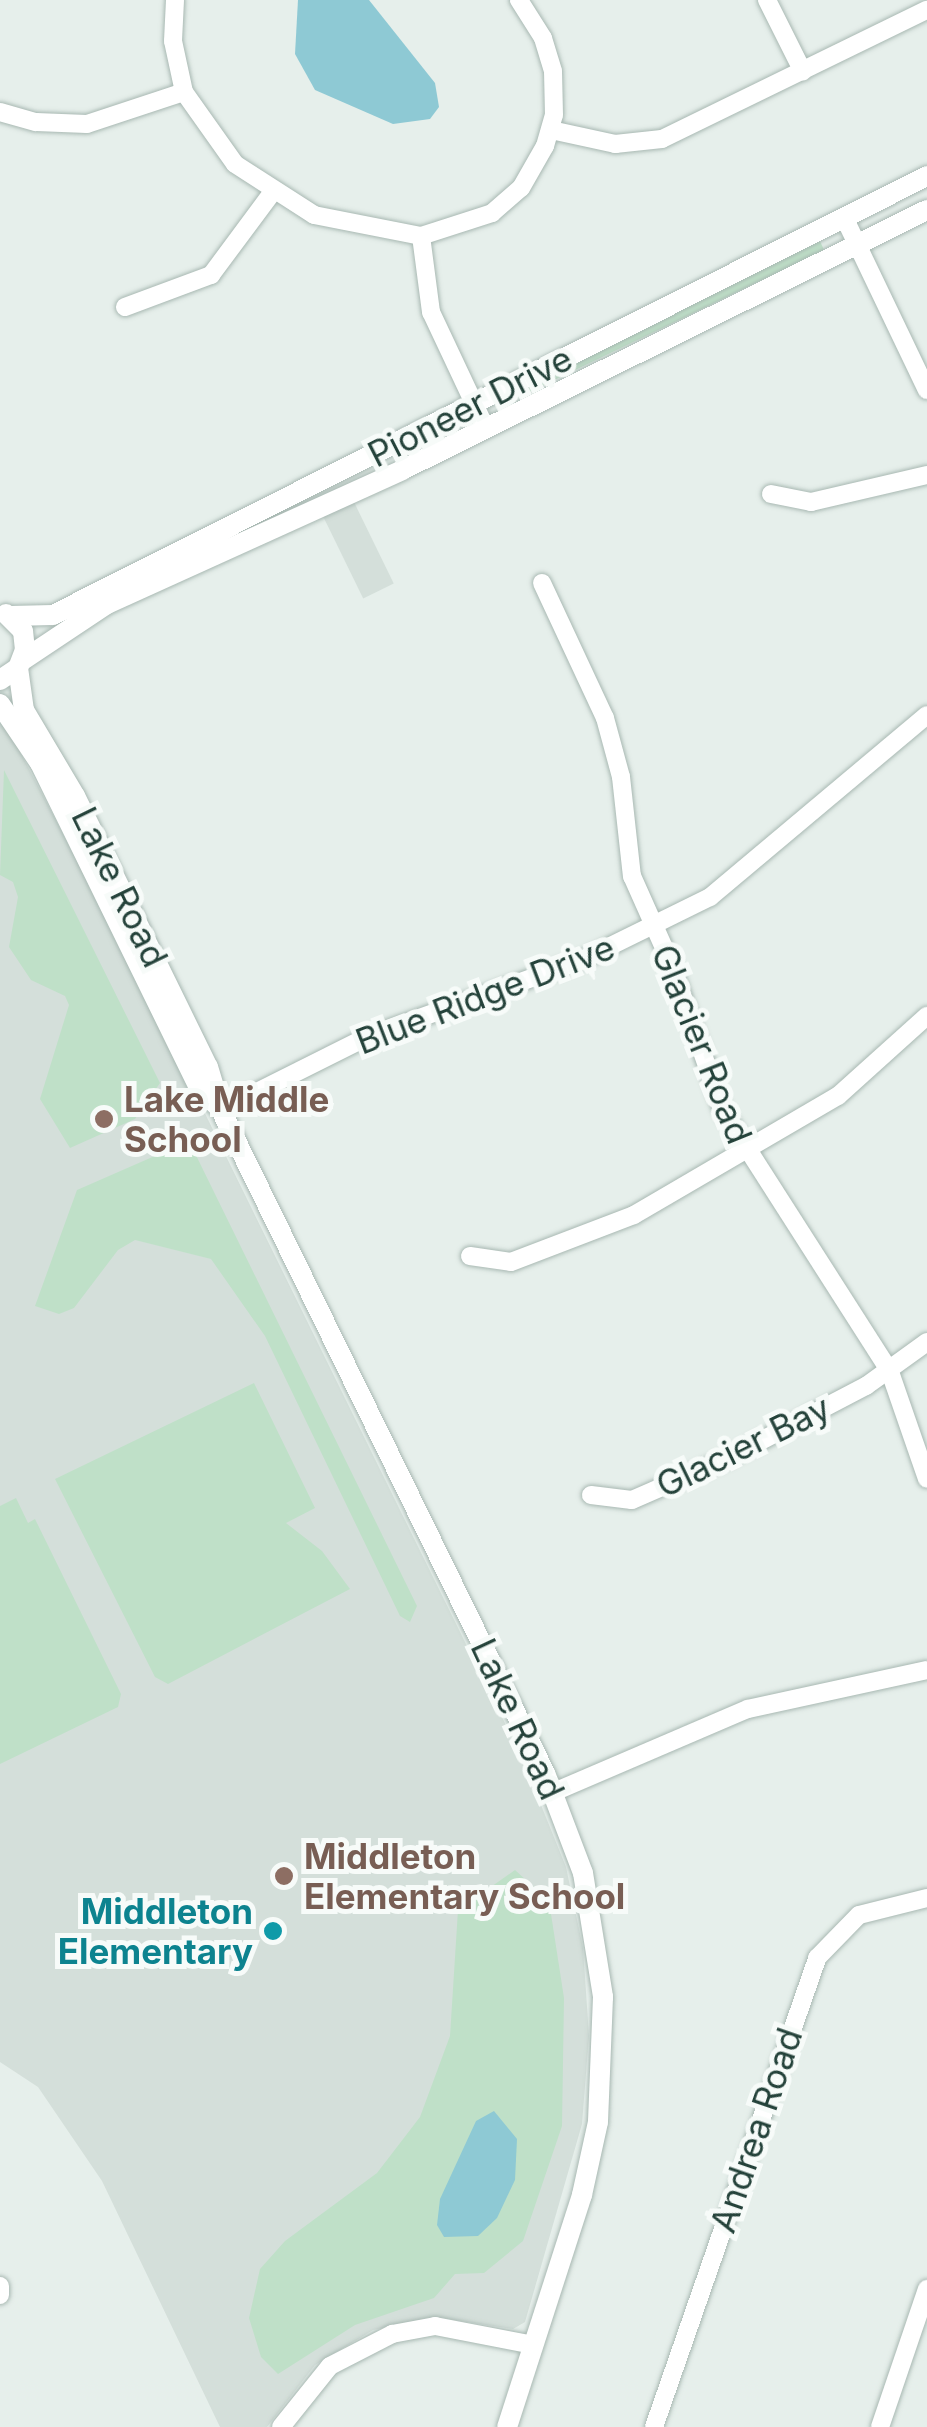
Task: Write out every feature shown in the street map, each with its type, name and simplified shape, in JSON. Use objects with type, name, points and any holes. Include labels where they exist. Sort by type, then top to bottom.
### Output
[{"type":"street","points":[[175,0],[174,41],[184,92],[217,145],[272,193],[334,221],[421,236],[466,226],[505,204],[530,175],[551,130],[551,62],[519,0]]},
{"type":"street","points":[[767,0],[802,72]]},
{"type":"street","points":[[551,130],[607,143],[652,141],[927,10]]},
{"type":"street","points":[[0,112],[36,122],[87,124],[184,92]]},
{"type":"street","name":"Pioneer Drive","points":[[3,612],[52,615],[927,176]]},
{"type":"street","points":[[125,307],[211,275],[272,193]]},
{"type":"street","name":"Pioneer Drive","points":[[13,669],[106,604],[486,428],[927,210]]},
{"type":"street","points":[[844,217],[927,390]]},
{"type":"street","points":[[421,236],[432,312],[486,428]]},
{"type":"street","points":[[771,494],[811,502],[927,475]]},
{"type":"street","name":"Glacier Road","points":[[542,583],[609,732],[632,876],[710,1079],[746,1153],[890,1372],[927,1479]]},
{"type":"street","name":"Lake Road","points":[[3,612],[23,631],[13,669],[24,710],[83,812],[215,1082],[221,1110],[554,1792],[594,1923],[604,2058],[588,2170],[506,2427]]},
{"type":"street","name":"Lake Road","points":[[0,704],[40,763],[200,1089],[221,1110]]},
{"type":"street","name":"Blue Ridge Drive","points":[[221,1110],[369,1036],[518,986],[710,896],[763,858],[847,776],[927,715]]},
{"type":"street","points":[[470,1256],[511,1262],[590,1233],[746,1153],[838,1096],[927,1016]]},
{"type":"street","name":"Glacier Bay","points":[[591,1495],[632,1500],[728,1458],[890,1372],[927,1342]]},
{"type":"street","points":[[554,1792],[748,1710],[927,1670]]},
{"type":"street","name":"Andrea Road","points":[[654,2427],[817,1958],[854,1917],[927,1898]]},
{"type":"street","points":[[0,2286],[0,2295]]},
{"type":"street","points":[[880,2427],[927,2289]]},
{"type":"street","points":[[280,2427],[330,2366],[392,2334],[445,2327],[534,2345]]},
{"type":"shaded area","points":[[353,500],[394,584],[363,598],[322,515]]},
{"type":"shaded area","name":"Middleton Elementary School","points":[[0,714],[129,959],[522,1758],[566,1867],[583,1948],[589,2036],[582,2124],[525,2322],[513,2329],[434,2317],[373,2330],[315,2365],[267,2427],[220,2427],[102,2181],[38,2087],[0,2062]]},
{"type":"green space","points":[[820,241],[824,250],[515,399],[511,392]]},
{"type":"green space","points":[[4,770],[160,1083],[135,1119],[70,1148],[40,1099],[69,1005],[65,996],[31,980],[9,947],[18,897],[13,882],[0,875]]},
{"type":"green space","points":[[189,1141],[417,1606],[410,1622],[400,1616],[265,1336],[211,1259],[135,1240],[118,1250],[74,1308],[59,1314],[35,1306],[77,1190]]},
{"type":"green space","points":[[254,1383],[315,1508],[286,1523],[322,1551],[350,1589],[168,1684],[155,1677],[55,1479]]},
{"type":"green space","points":[[16,1498],[28,1523],[35,1519],[121,1694],[118,1707],[0,1764],[0,1506]]},
{"type":"green space","points":[[515,1870],[549,1901],[564,1998],[562,2126],[523,2241],[484,2273],[455,2274],[434,2298],[355,2325],[278,2374],[261,2357],[249,2318],[260,2269],[285,2241],[377,2173],[420,2117],[450,2036],[458,1910]]},
{"type":"water","points":[[298,0],[369,0],[435,83],[439,107],[430,119],[393,124],[315,90],[295,54]]},
{"type":"water","points":[[494,2111],[517,2139],[515,2180],[497,2218],[478,2236],[444,2237],[437,2225],[440,2199],[476,2121]]},
{"type":"place","name":"Lake Middle School","points":[[104,1119]]},
{"type":"place","name":"Middleton Elementary School","points":[[284,1876]]},
{"type":"place","name":"Middleton Elementary","points":[[273,1931]]}]
